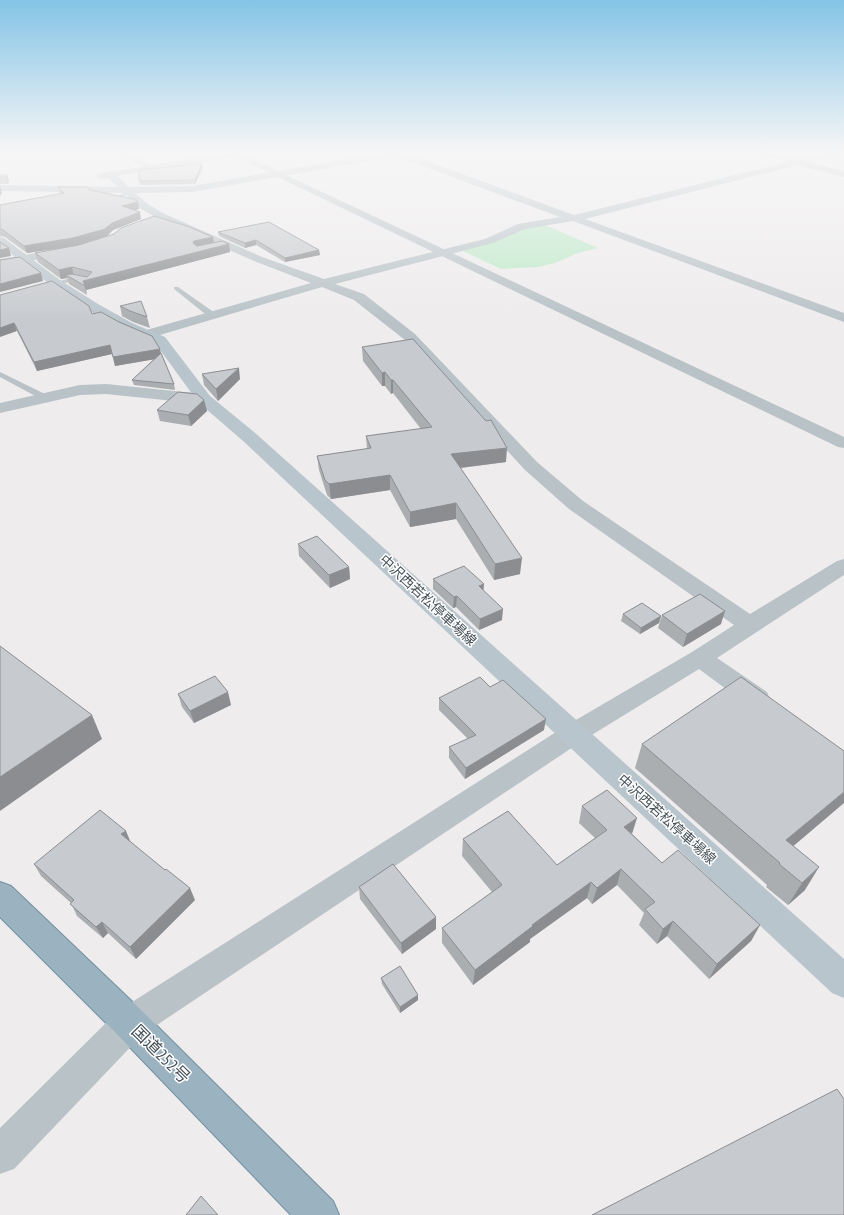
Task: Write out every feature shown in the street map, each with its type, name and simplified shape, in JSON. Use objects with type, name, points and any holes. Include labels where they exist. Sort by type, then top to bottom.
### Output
[{"type":"highway","name":"国道252号","points":[[0,896],[130,1023],[319,1215]]},
{"type":"main road","name":"中沢西若松停車場線","points":[[0,240],[24,259],[50,285],[127,326],[160,340],[204,399],[248,436],[844,980]]},
{"type":"street","points":[[150,210],[221,247],[324,282],[359,297],[410,337],[532,466],[576,505],[750,624]]},
{"type":"street","points":[[351,210],[844,443]]},
{"type":"street","points":[[552,210],[844,318]]},
{"type":"street","points":[[148,334],[324,282],[489,241],[522,226],[575,218],[608,210]]},
{"type":"street","points":[[147,222],[161,216]]},
{"type":"street","points":[[0,263],[77,250]]},
{"type":"street","points":[[0,408],[80,390],[106,389],[204,399]]},
{"type":"street","points":[[0,1155],[130,1023],[573,734],[700,658],[750,624],[844,566]]},
{"type":"street","points":[[700,658],[775,712]]},
{"type":"lane","points":[[50,285],[74,279],[90,282]]},
{"type":"lane","points":[[176,288],[212,315]]},
{"type":"lane","points":[[0,374],[44,397]]},
{"type":"green space","points":[[545,225],[598,248],[578,253],[555,263],[538,267],[501,269],[463,251],[531,226]]},
{"type":"building","points":[[0,210],[133,210],[140,212],[112,223],[105,229],[73,238],[24,246],[0,229]]},
{"type":"building","points":[[154,216],[187,226],[213,237],[194,241],[193,243],[197,246],[222,241],[229,244],[83,281],[85,286],[66,275],[72,274],[87,277],[92,272],[72,267],[59,270],[35,253],[79,245],[114,234],[121,228]]},
{"type":"building","points":[[269,222],[319,250],[285,258],[256,240],[245,243],[218,232]]},
{"type":"building","points":[[0,242],[9,248],[0,250]]},
{"type":"building","points":[[20,257],[41,273],[0,284],[0,260]]},
{"type":"building","points":[[52,281],[89,306],[92,314],[101,312],[119,322],[152,336],[160,349],[113,357],[110,345],[34,362],[14,323],[0,328],[0,295]]},
{"type":"building","points":[[141,301],[147,317],[120,306]]},
{"type":"building","points":[[413,339],[486,421],[491,420],[507,448],[451,454],[522,558],[495,564],[456,503],[410,512],[390,475],[329,484],[325,480],[317,456],[371,448],[366,436],[432,427],[393,380],[391,380],[385,372],[382,373],[362,347]]},
{"type":"building","points":[[161,353],[174,384],[132,380]]},
{"type":"building","points":[[239,368],[216,389],[202,374]]},
{"type":"building","points":[[178,392],[197,394],[204,400],[188,415],[157,410]]},
{"type":"building","points":[[317,536],[349,567],[329,575],[298,544]]},
{"type":"building","points":[[464,566],[484,584],[479,586],[503,609],[480,619],[457,596],[454,597],[433,579]]},
{"type":"building","points":[[700,594],[725,611],[687,634],[662,615]]},
{"type":"building","points":[[642,603],[661,616],[641,628],[623,614]]},
{"type":"building","points":[[0,646],[92,715],[0,777]]},
{"type":"building","points":[[215,676],[228,692],[190,711],[178,694]]},
{"type":"building","points":[[480,677],[490,687],[503,680],[546,719],[466,768],[449,747],[476,735],[439,698]]},
{"type":"building","points":[[741,677],[844,751],[844,792],[786,840],[819,867],[802,883],[642,744]]},
{"type":"building","points":[[607,790],[637,818],[624,827],[662,863],[678,850],[760,925],[717,964],[673,921],[663,929],[645,909],[655,902],[621,869],[597,888],[591,882],[532,925],[533,926],[475,970],[442,928],[502,885],[463,839],[508,811],[557,865],[607,830],[582,806]]},
{"type":"building","points":[[100,810],[126,831],[121,834],[165,870],[166,869],[190,888],[130,947],[102,922],[96,927],[70,904],[74,900],[34,864]]},
{"type":"building","points":[[393,864],[436,917],[401,943],[359,887]]},
{"type":"building","points":[[400,966],[418,995],[400,1007],[381,978]]},
{"type":"building","points":[[837,1089],[844,1099],[844,1215],[592,1215]]},
{"type":"building","points":[[201,1196],[218,1215],[186,1215]]}]
